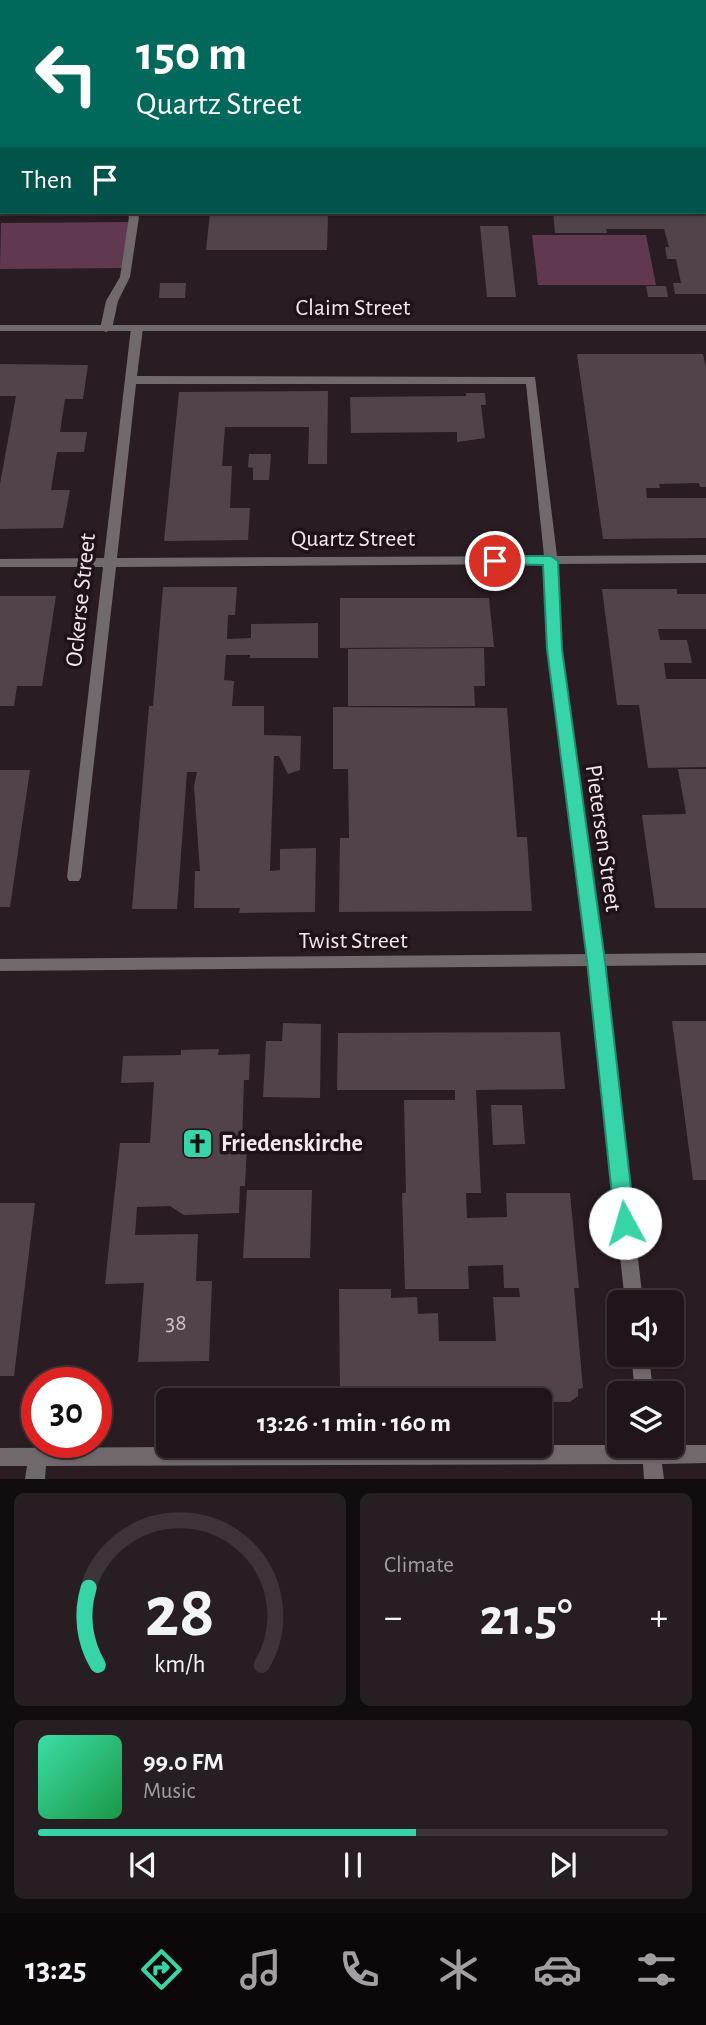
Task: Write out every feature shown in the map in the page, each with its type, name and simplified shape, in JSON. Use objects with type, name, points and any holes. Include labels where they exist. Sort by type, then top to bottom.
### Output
[{"type":"street","points":[[106,329],[112,301],[125,277],[134,217],[132,214]]},
{"type":"street","name":"Claim Street","points":[[0,328],[706,328]]},
{"type":"street","name":"Ockerse Street","points":[[74,877],[137,328]]},
{"type":"street","name":"Pietersen Street","points":[[130,380],[531,380],[551,561],[554,649],[596,961],[633,1290]]},
{"type":"street","name":"Quartz Street","points":[[0,563],[706,559]]},
{"type":"street","name":"Twist Street","points":[[0,965],[706,959]]},
{"type":"street","points":[[112,1456],[607,1451]]},
{"type":"street","points":[[684,1452],[706,1454]]},
{"type":"street","points":[[0,1457],[21,1457]]},
{"type":"street","points":[[34,1479],[37,1458]]},
{"type":"street","points":[[652,1458],[654,1479]]},
{"type":"shaded area","points":[[132,222],[126,268],[0,269],[1,223]]},
{"type":"shaded area","points":[[532,235],[646,235],[656,285],[538,285]]},
{"type":"building","points":[[210,214],[328,214],[327,250],[206,250]]},
{"type":"building","points":[[553,214],[706,214],[706,294],[675,294],[673,283],[681,283],[676,259],[667,259],[665,247],[669,247],[664,229],[606,229],[607,233],[555,233]]},
{"type":"building","points":[[480,226],[508,226],[516,297],[487,297]]},
{"type":"building","points":[[160,283],[186,283],[185,298],[159,298]]},
{"type":"building","points":[[646,286],[666,286],[668,297],[648,297]]},
{"type":"building","points":[[577,354],[703,354],[706,367],[706,487],[700,487],[699,483],[659,484],[660,488],[646,488],[647,498],[706,498],[706,538],[603,539]]},
{"type":"building","points":[[0,364],[88,365],[83,399],[65,399],[60,432],[87,432],[84,452],[57,452],[51,490],[70,490],[63,528],[0,529],[0,484],[16,396],[0,396]]},
{"type":"building","points":[[328,391],[327,464],[308,464],[309,427],[225,427],[222,466],[232,466],[230,508],[250,508],[248,540],[164,541],[179,392]]},
{"type":"building","points":[[466,393],[485,393],[486,405],[481,405],[485,438],[457,442],[457,432],[351,433],[350,397],[466,396]]},
{"type":"building","points":[[249,454],[271,454],[269,480],[253,480],[253,468],[248,467]]},
{"type":"building","points":[[163,587],[237,587],[235,615],[228,615],[227,639],[251,638],[251,624],[318,623],[318,658],[250,658],[250,655],[226,655],[224,680],[234,681],[232,706],[264,706],[264,735],[301,736],[300,770],[288,774],[279,756],[274,756],[270,871],[280,870],[280,849],[316,848],[315,912],[239,913],[240,908],[194,908],[195,871],[200,871],[194,786],[197,772],[187,772],[177,909],[132,909],[149,706],[153,706]]},
{"type":"building","points":[[602,589],[677,589],[677,594],[706,594],[706,629],[658,629],[660,640],[687,640],[692,663],[664,663],[666,679],[706,679],[706,767],[648,768],[639,705],[617,705]]},
{"type":"building","points":[[0,596],[56,596],[42,686],[17,686],[14,706],[0,706]]},
{"type":"building","points":[[340,598],[489,598],[494,647],[340,648]]},
{"type":"building","points":[[484,648],[485,686],[474,686],[475,706],[348,706],[348,649]]},
{"type":"building","points":[[333,707],[507,708],[517,837],[527,837],[532,911],[339,912],[340,838],[349,838],[348,769],[333,769]]},
{"type":"building","points":[[678,769],[706,769],[706,908],[655,908],[642,815],[686,814]]},
{"type":"building","points":[[0,770],[30,770],[10,907],[0,907]]},
{"type":"building","points":[[672,1021],[706,1021],[706,1180],[693,1180]]},
{"type":"building","points":[[283,1023],[321,1024],[320,1098],[263,1097],[266,1041],[282,1041]]},
{"type":"building","points":[[560,1032],[565,1089],[476,1090],[481,1193],[466,1193],[467,1218],[507,1217],[506,1193],[570,1193],[579,1288],[574,1288],[583,1388],[578,1389],[578,1396],[570,1402],[552,1402],[552,1388],[340,1388],[339,1289],[391,1289],[391,1298],[417,1297],[418,1314],[438,1313],[439,1341],[496,1341],[493,1297],[520,1297],[519,1288],[504,1288],[503,1265],[468,1266],[469,1289],[405,1289],[402,1193],[406,1193],[404,1100],[455,1100],[455,1090],[337,1090],[338,1033]]},
{"type":"building","name":"Friedenskirche","points":[[219,1049],[218,1055],[250,1054],[249,1080],[244,1080],[242,1143],[247,1143],[245,1186],[240,1186],[239,1213],[184,1215],[170,1206],[137,1207],[135,1235],[198,1234],[196,1281],[212,1281],[209,1361],[138,1362],[144,1283],[105,1284],[120,1143],[150,1143],[154,1082],[121,1083],[123,1056],[181,1055],[181,1050]]},
{"type":"building","points":[[491,1105],[522,1105],[525,1144],[493,1145]]},
{"type":"building","points":[[247,1190],[312,1190],[310,1258],[243,1258]]},
{"type":"building","points":[[0,1203],[35,1203],[14,1376],[0,1376]]},
{"type":"place","name":"Friedenskirche","points":[[198,1143]]},
{"type":"route","points":[[495,561],[551,561],[554,649],[596,961],[625,1223]]}]
